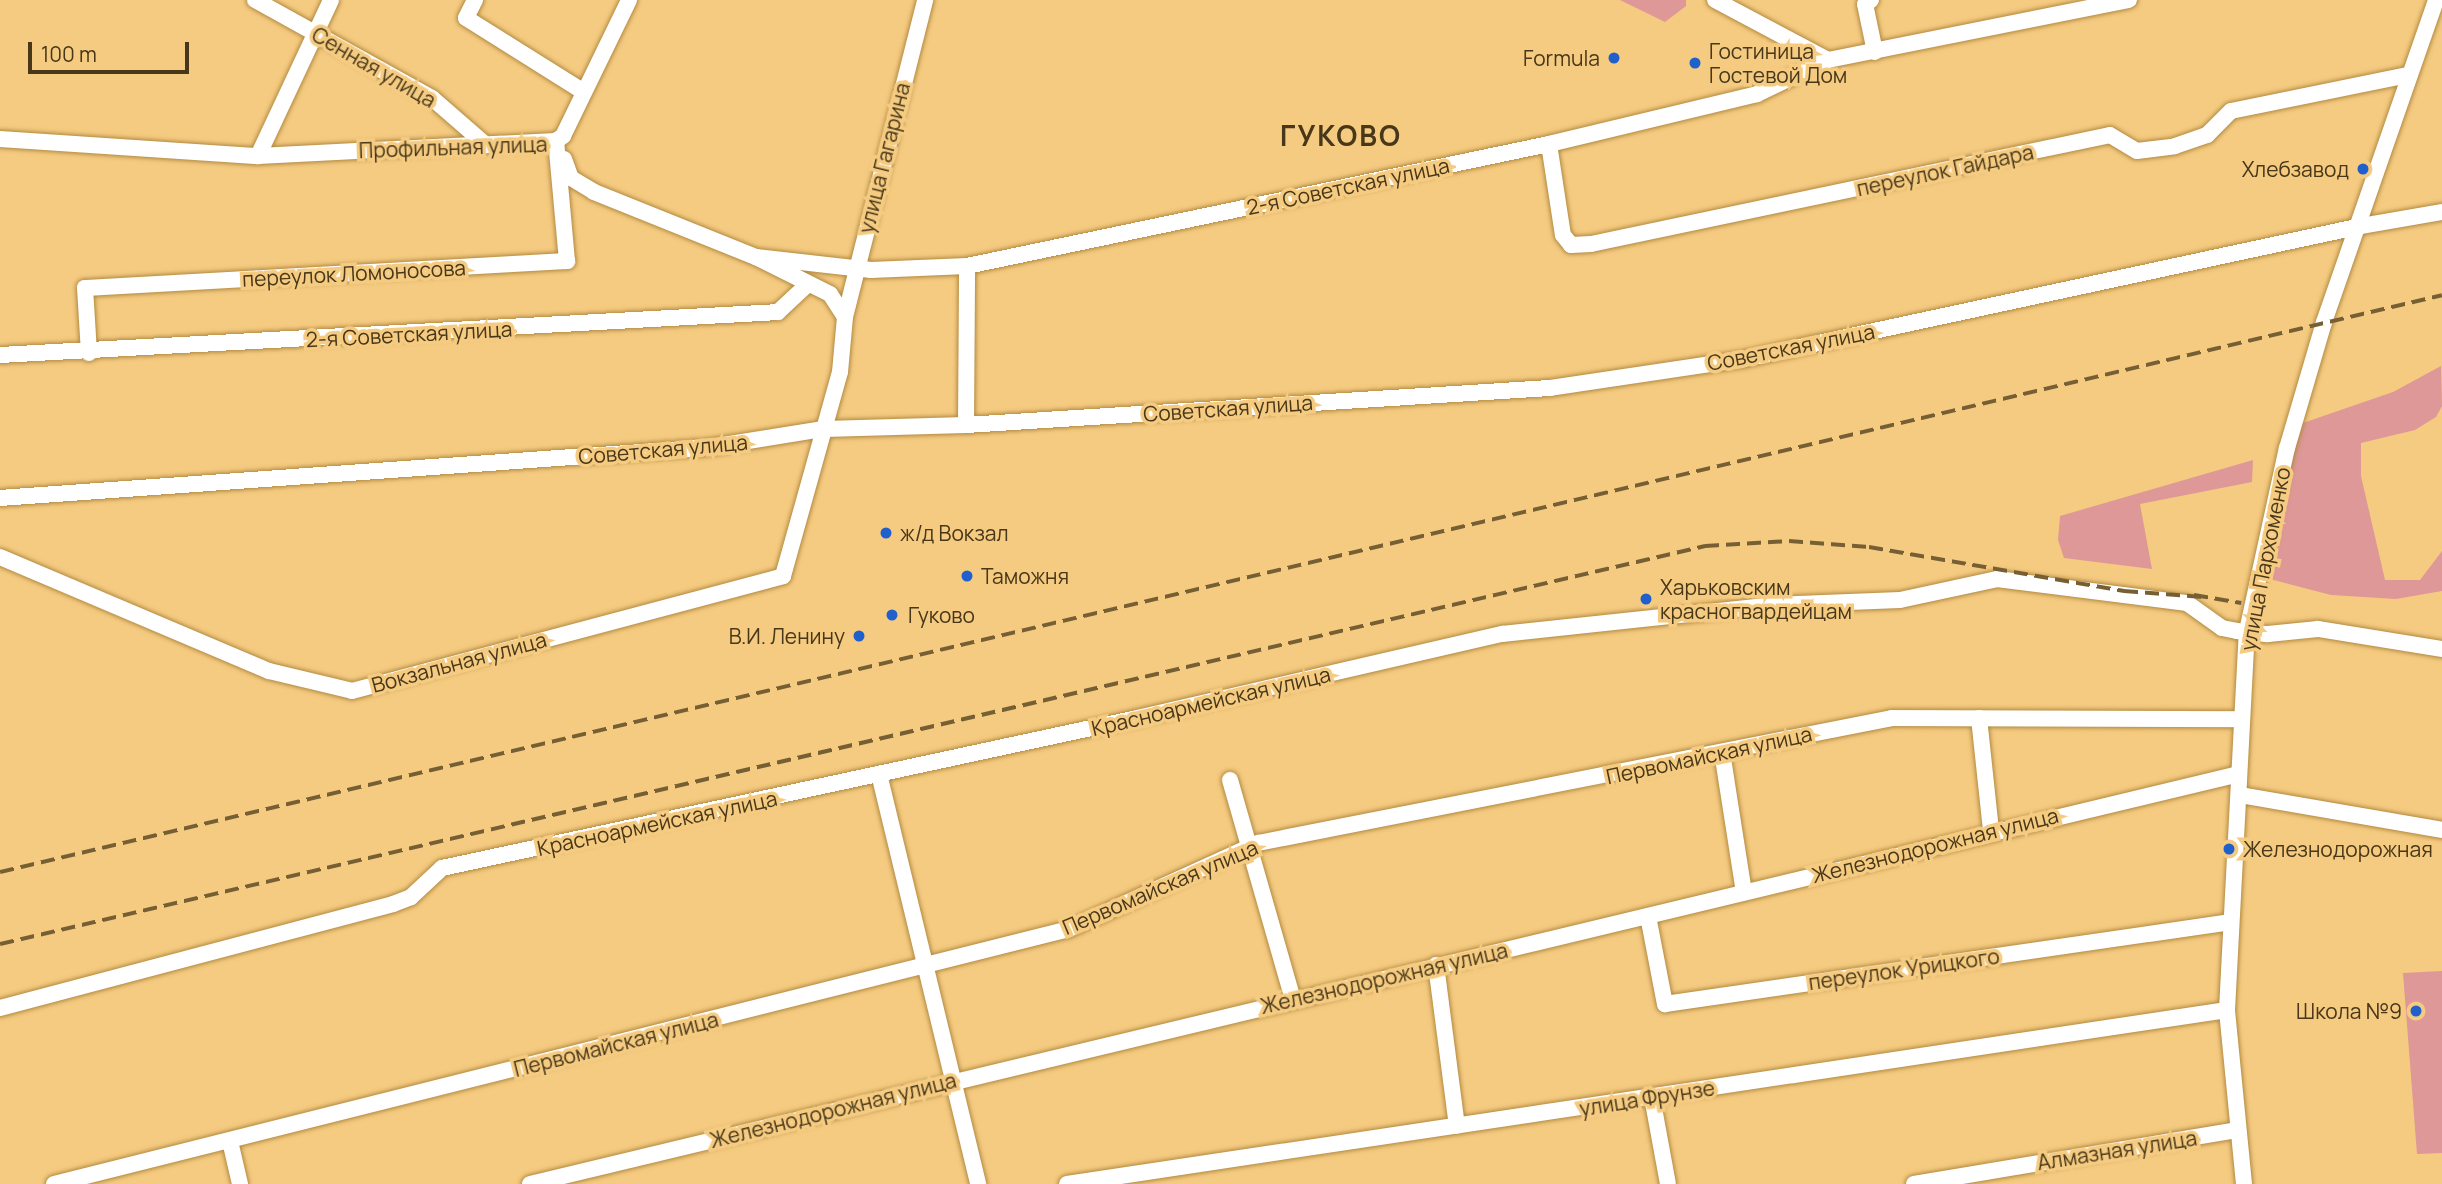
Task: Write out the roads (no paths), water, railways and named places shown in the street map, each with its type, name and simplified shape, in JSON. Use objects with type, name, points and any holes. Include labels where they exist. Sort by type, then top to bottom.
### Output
[{"type":"street","name":"Сенная улица","points":[[255,0],[432,98],[485,145]]},
{"type":"street","points":[[258,156],[331,0]]},
{"type":"street","points":[[475,0],[466,18],[584,92]]},
{"type":"street","points":[[556,141],[564,136],[629,0]]},
{"type":"street","name":"улица Гагарина","points":[[824,429],[840,372],[845,317],[925,0]]},
{"type":"street","points":[[1715,0],[1828,60]]},
{"type":"street","points":[[1871,0],[1865,4],[1875,52]]},
{"type":"street","name":"2-я Советская улица","points":[[756,257],[858,268],[967,266],[1549,144],[1757,94],[1828,60],[2129,0]]},
{"type":"street","name":"улица Пархоменко","points":[[2244,1184],[2227,1010],[2247,631],[2287,448],[2354,229],[2436,0]]},
{"type":"street","name":"переулок Гайдара","points":[[1549,144],[1563,234],[1571,245],[1591,244],[2110,135],[2137,151],[2175,146],[2207,135],[2231,111],[2408,75]]},
{"type":"street","name":"Профильная улица","points":[[0,139],[258,156],[556,141],[571,178],[594,192],[756,257],[807,285],[830,294],[845,317]]},
{"type":"street","name":"переулок Ломоносова","points":[[89,353],[85,288],[568,261],[556,141]]},
{"type":"street","name":"Советская улица","points":[[0,498],[711,447],[824,429],[966,425],[1550,388],[1744,359],[2442,212]]},
{"type":"street","points":[[966,425],[967,266]]},
{"type":"street","name":"2-я Советская улица","points":[[0,355],[89,353],[778,312],[807,285]]},
{"type":"street","name":"Вокзальная улица","points":[[0,557],[269,671],[352,691],[783,576],[824,429]]},
{"type":"street","name":"Красноармейская улица","points":[[0,1008],[393,904],[411,897],[442,868],[879,774],[1502,634],[1772,605],[1900,600],[1997,579],[2187,603],[2222,628],[2268,634],[2318,629],[2442,649]]},
{"type":"street","name":"Первомайская улица","points":[[54,1184],[1069,929],[1249,847],[1892,718],[2242,719]]},
{"type":"street","points":[[1979,718],[1991,831]]},
{"type":"street","points":[[1722,752],[1744,892]]},
{"type":"street","points":[[879,774],[978,1184]]},
{"type":"street","name":"Железнодорожная улица","points":[[530,1184],[1991,831],[2239,774]]},
{"type":"street","points":[[1230,780],[1293,1000]]},
{"type":"street","points":[[2240,795],[2442,830]]},
{"type":"street","name":"переулок Урицкого","points":[[1648,916],[1665,1004],[2231,922]]},
{"type":"street","points":[[1436,965],[1457,1126]]},
{"type":"street","name":"улица Фрунзе","points":[[1066,1184],[2227,1010]]},
{"type":"street","points":[[1652,1097],[1668,1184]]},
{"type":"street","name":"Алмазная улица","points":[[1914,1184],[2237,1130]]},
{"type":"street","points":[[230,1141],[240,1184]]},
{"type":"railway","points":[[0,872],[2442,295]]},
{"type":"railway","points":[[0,944],[1705,546],[1789,541],[1869,547],[2124,591],[2203,597]]},
{"type":"railway","points":[[2194,595],[2241,603]]},
{"type":"place","name":"Formula","points":[[1614,58]]},
{"type":"place","name":"Гостиница Гостевой Дом","points":[[1695,63]]},
{"type":"place","name":"Хлебзавод","points":[[2363,169]]},
{"type":"place","name":"ж/д Вокзал","points":[[886,533]]},
{"type":"place","name":"Таможня","points":[[967,576]]},
{"type":"place","name":"Харьковским красногвардейцам","points":[[1646,599]]},
{"type":"place","name":"Гуково","points":[[892,615]]},
{"type":"place","name":"В.И. Ленину","points":[[859,636]]},
{"type":"place","name":"Железнодорожная","points":[[2229,849]]},
{"type":"place","name":"Школа №9","points":[[2416,1011]]},
{"type":"district","name":"ГУКОВО","points":[[1341,135]]}]
